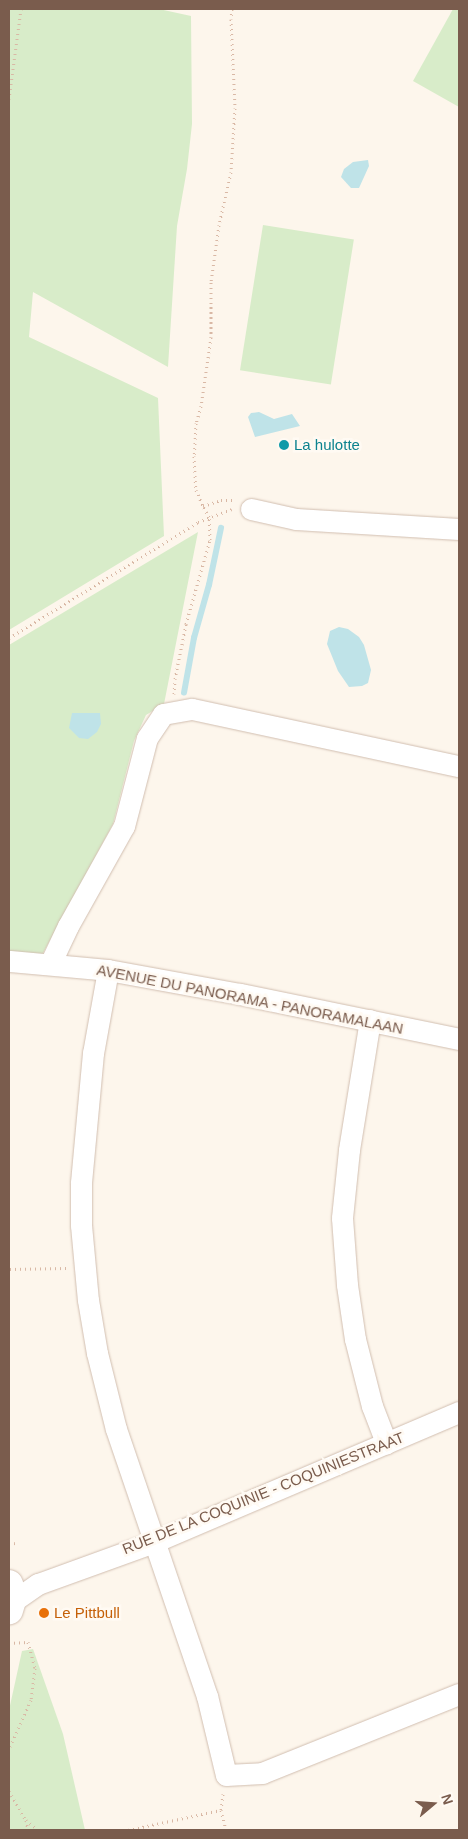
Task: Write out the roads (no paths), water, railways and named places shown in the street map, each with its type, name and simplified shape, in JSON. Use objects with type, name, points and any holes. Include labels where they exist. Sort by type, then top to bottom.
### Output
[{"type":"street","points":[[244,504],[296,519],[459,529]]},
{"type":"street","points":[[50,964],[68,926],[124,826],[147,738],[163,714],[192,709],[459,766]]},
{"type":"street","name":"AVENUE DU PANORAMA - PANORAMALAAN","points":[[10,960],[108,970],[240,994],[459,1039]]},
{"type":"street","points":[[108,970],[93,1053],[84,1128],[81,1191],[84,1267],[106,1390],[127,1464],[207,1696],[226,1775],[262,1773],[459,1694]]},
{"type":"street","points":[[370,1020],[349,1150],[342,1218],[347,1285],[355,1339],[372,1406],[386,1443]]},
{"type":"street","name":"RUE DE LA COQUINIE - COQUINIESTRAAT","points":[[10,1594],[154,1542],[459,1412]]},
{"type":"water","points":[[368,160],[369,166],[359,188],[351,188],[341,177],[344,169],[353,162]]},
{"type":"water","points":[[259,412],[274,419],[292,414],[300,426],[255,437],[248,417],[251,413]]},
{"type":"water","points":[[339,627],[348,629],[359,637],[364,645],[371,670],[368,683],[362,686],[349,687],[338,671],[327,644],[330,631]]},
{"type":"water","points":[[72,713],[100,713],[101,724],[97,732],[88,739],[79,738],[69,728]]},
{"type":"waterway","points":[[184,693],[194,638],[209,585],[221,528]]},
{"type":"place","name":"La hulotte","points":[[284,445]]},
{"type":"place","name":"Le Pittbull","points":[[44,1613]]}]
